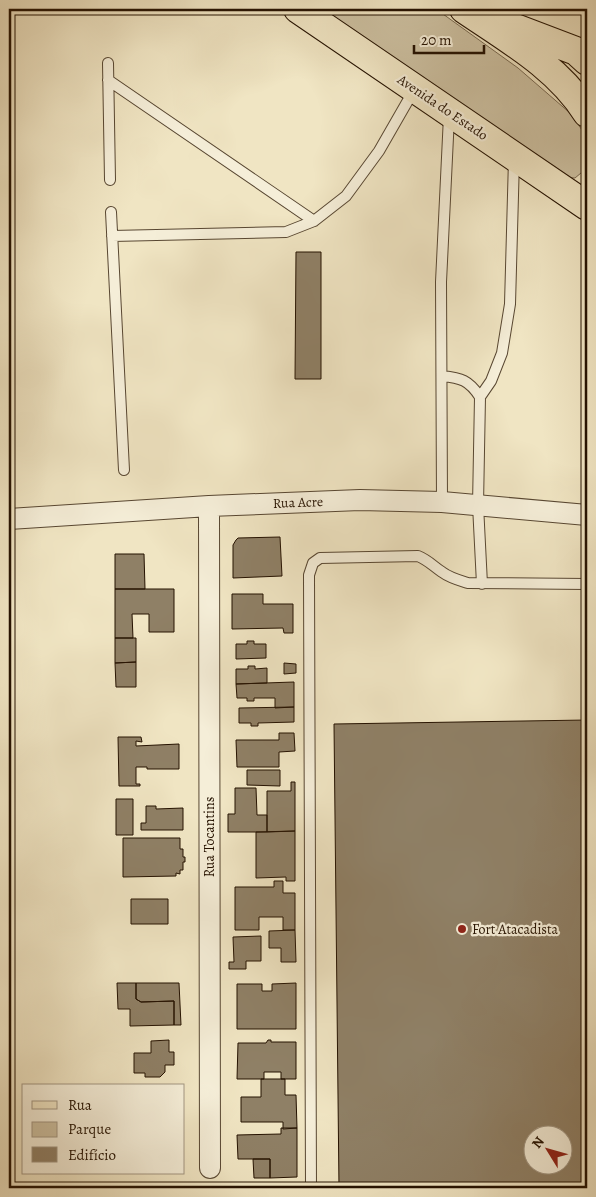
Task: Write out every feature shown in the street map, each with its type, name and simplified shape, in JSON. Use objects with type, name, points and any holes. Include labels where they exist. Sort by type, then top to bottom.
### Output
[{"type":"main road","name":"Avenida do Estado","points":[[298,9],[587,206]]},
{"type":"main road","points":[[466,9],[576,51],[587,62]]},
{"type":"main road","points":[[466,9],[529,53],[558,78],[587,113]]},
{"type":"street","name":"Rua Acre","points":[[9,519],[208,506],[360,500],[442,502],[587,516]]},
{"type":"street","name":"Rua Tocantins","points":[[208,506],[210,1168]]},
{"type":"lane","points":[[108,63],[110,180]]},
{"type":"lane","points":[[108,80],[314,221]]},
{"type":"lane","points":[[112,236],[286,232],[314,221],[346,196],[379,151],[415,88]]},
{"type":"lane","points":[[442,502],[441,282],[450,112]]},
{"type":"lane","points":[[482,584],[478,505],[480,397],[491,381],[502,353],[510,304],[514,156]]},
{"type":"lane","points":[[111,212],[124,470]]},
{"type":"lane","points":[[442,376],[459,378],[468,382],[480,397]]},
{"type":"lane","points":[[311,1188],[309,575],[313,563],[320,558],[418,556],[428,560],[453,579],[468,583],[587,584]]},
{"type":"green space","points":[[321,9],[436,9],[518,68],[570,113],[587,137],[587,168],[575,178],[560,177]]},
{"type":"building","points":[[296,252],[321,252],[321,379],[295,379]]},
{"type":"building","points":[[280,537],[282,576],[233,578],[233,545],[238,538]]},
{"type":"building","points":[[115,554],[144,554],[145,589],[115,589]]},
{"type":"building","points":[[115,589],[174,589],[174,632],[149,632],[149,614],[132,614],[133,638],[115,638]]},
{"type":"building","points":[[232,594],[263,594],[263,604],[293,604],[293,633],[284,633],[283,628],[232,629]]},
{"type":"building","points":[[115,638],[136,638],[136,662],[115,663]]},
{"type":"building","points":[[247,641],[254,641],[254,644],[266,644],[266,658],[236,659],[236,644],[247,644]]},
{"type":"building","points":[[136,662],[136,687],[116,687],[115,663]]},
{"type":"building","points":[[284,663],[296,664],[296,673],[284,674]]},
{"type":"building","points":[[248,666],[255,666],[255,669],[267,668],[267,683],[236,684],[236,669],[248,669]]},
{"type":"building","points":[[294,682],[294,707],[275,708],[275,698],[254,698],[254,701],[247,701],[247,698],[237,698],[236,684]]},
{"type":"building","points":[[294,707],[294,722],[258,723],[258,726],[251,726],[251,723],[239,723],[239,708]]},
{"type":"building","name":"Fort Atacadista","points":[[587,720],[587,1188],[339,1188],[334,724]]},
{"type":"building","points":[[279,733],[294,733],[295,751],[279,752],[279,767],[237,767],[236,740],[279,740]]},
{"type":"building","points":[[118,737],[141,737],[142,742],[136,741],[136,746],[179,744],[179,769],[136,767],[136,784],[140,784],[140,786],[119,786]]},
{"type":"building","points":[[247,770],[280,770],[280,786],[247,785]]},
{"type":"building","points":[[291,782],[295,782],[295,831],[267,832],[267,791],[291,791]]},
{"type":"building","points":[[235,788],[256,788],[257,815],[267,815],[267,832],[228,832],[228,814],[235,814]]},
{"type":"building","points":[[116,799],[133,799],[133,835],[116,835]]},
{"type":"building","points":[[146,806],[156,806],[156,809],[183,808],[183,830],[141,830],[141,823],[146,823]]},
{"type":"building","points":[[295,831],[295,881],[286,881],[286,877],[256,878],[256,832]]},
{"type":"building","points":[[123,838],[180,838],[180,849],[183,849],[183,857],[185,857],[183,870],[180,870],[180,874],[176,873],[176,876],[123,877]]},
{"type":"building","points":[[274,881],[283,881],[283,893],[295,893],[295,930],[283,930],[283,917],[259,917],[259,930],[235,930],[235,887],[274,887]]},
{"type":"building","points":[[131,899],[168,899],[168,924],[131,924]]},
{"type":"building","points":[[295,930],[296,962],[281,962],[281,948],[269,948],[269,931]]},
{"type":"building","points":[[261,936],[261,961],[246,961],[246,969],[229,969],[229,962],[234,962],[233,937]]},
{"type":"building","points":[[117,983],[136,983],[136,999],[141,1002],[174,1001],[174,1025],[130,1026],[130,1009],[118,1009]]},
{"type":"building","points":[[136,983],[179,983],[181,1025],[174,1025],[174,1001],[141,1002],[136,999]]},
{"type":"building","points":[[296,983],[296,1029],[237,1029],[237,984],[262,984],[262,991],[272,991],[272,984]]},
{"type":"building","points":[[169,1040],[169,1052],[174,1052],[174,1065],[165,1065],[165,1072],[160,1077],[145,1077],[145,1073],[134,1073],[134,1053],[151,1053],[151,1041]]},
{"type":"building","points":[[268,1040],[271,1040],[271,1042],[296,1042],[296,1079],[281,1079],[281,1072],[264,1072],[264,1079],[237,1079],[238,1043],[266,1043]]},
{"type":"building","points":[[261,1079],[285,1079],[285,1095],[296,1095],[297,1128],[283,1129],[283,1122],[241,1122],[241,1097],[261,1097]]},
{"type":"building","points":[[281,1128],[297,1128],[297,1177],[270,1178],[270,1159],[238,1159],[237,1135],[281,1134]]},
{"type":"building","points":[[253,1159],[270,1159],[270,1178],[254,1178]]},
{"type":"place","name":"Fort Atacadista","points":[[462,929]]}]
